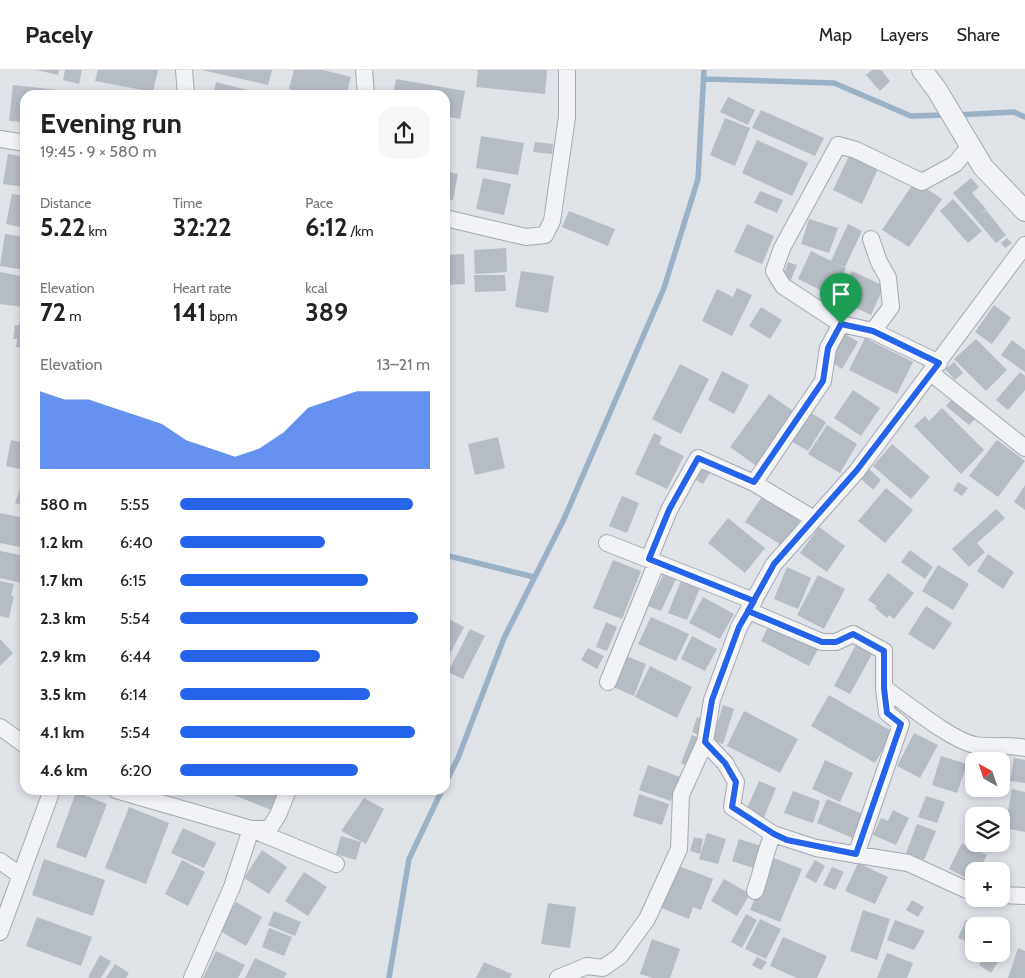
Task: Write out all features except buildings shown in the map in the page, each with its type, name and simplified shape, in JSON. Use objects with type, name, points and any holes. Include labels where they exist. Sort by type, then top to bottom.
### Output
[{"type":"street","points":[[184,70],[186,90]]},
{"type":"street","points":[[364,70],[366,90]]},
{"type":"street","points":[[450,219],[526,237],[545,235],[552,221],[567,117],[567,70]]},
{"type":"street","points":[[922,70],[938,90],[983,167],[1025,211]]},
{"type":"street","points":[[0,139],[20,142]]},
{"type":"street","points":[[971,145],[955,164],[922,182],[856,150],[838,145],[782,248],[774,271],[783,286],[841,324],[873,331],[935,368],[1025,448]]},
{"type":"street","points":[[872,239],[879,262],[888,278],[891,307],[873,331]]},
{"type":"street","points":[[558,978],[587,966],[603,968],[620,956],[648,919],[679,849],[681,795],[705,742],[712,700],[739,627],[774,564],[857,470],[1025,245]]},
{"type":"street","points":[[754,482],[823,381],[828,348],[841,324]]},
{"type":"street","points":[[608,682],[669,510],[698,458],[754,482],[814,519]]},
{"type":"street","points":[[607,543],[751,606],[822,642],[836,642],[853,634],[884,651],[884,688],[887,713],[901,724],[856,854]]},
{"type":"street","points":[[884,688],[961,740],[976,745],[1009,744],[1025,748]]},
{"type":"street","points":[[0,727],[20,741]]},
{"type":"street","points":[[705,742],[725,763],[736,782],[732,807],[774,834],[816,848],[908,864],[965,890]]},
{"type":"street","points":[[0,932],[50,795]]},
{"type":"street","points":[[133,795],[251,829],[336,864]]},
{"type":"street","points":[[251,829],[269,829],[278,815],[286,795]]},
{"type":"street","points":[[192,978],[232,887],[251,829]]},
{"type":"street","points":[[755,891],[765,862],[768,845],[774,834]]},
{"type":"street","points":[[0,861],[21,876]]},
{"type":"street","points":[[1010,895],[1025,896]]},
{"type":"waterway","points":[[450,774],[458,758],[504,638],[564,519],[664,288],[698,179],[704,70]]},
{"type":"waterway","points":[[704,79],[834,83],[911,116],[947,115]]},
{"type":"waterway","points":[[956,115],[1014,112],[1025,117]]},
{"type":"waterway","points":[[450,556],[534,577]]},
{"type":"waterway","points":[[389,978],[409,859],[440,795]]},
{"type":"route","points":[[841,324],[828,348],[823,381],[754,482],[698,458],[691,474],[669,510],[649,559],[656,564],[754,601],[739,627],[712,700],[705,742],[725,763],[736,782],[732,807],[774,834],[787,840],[816,848],[856,854],[883,781],[901,724],[887,713],[884,688],[884,651],[853,634],[836,642],[822,642],[748,611],[774,564],[857,470],[939,363],[873,331],[841,324]]}]
